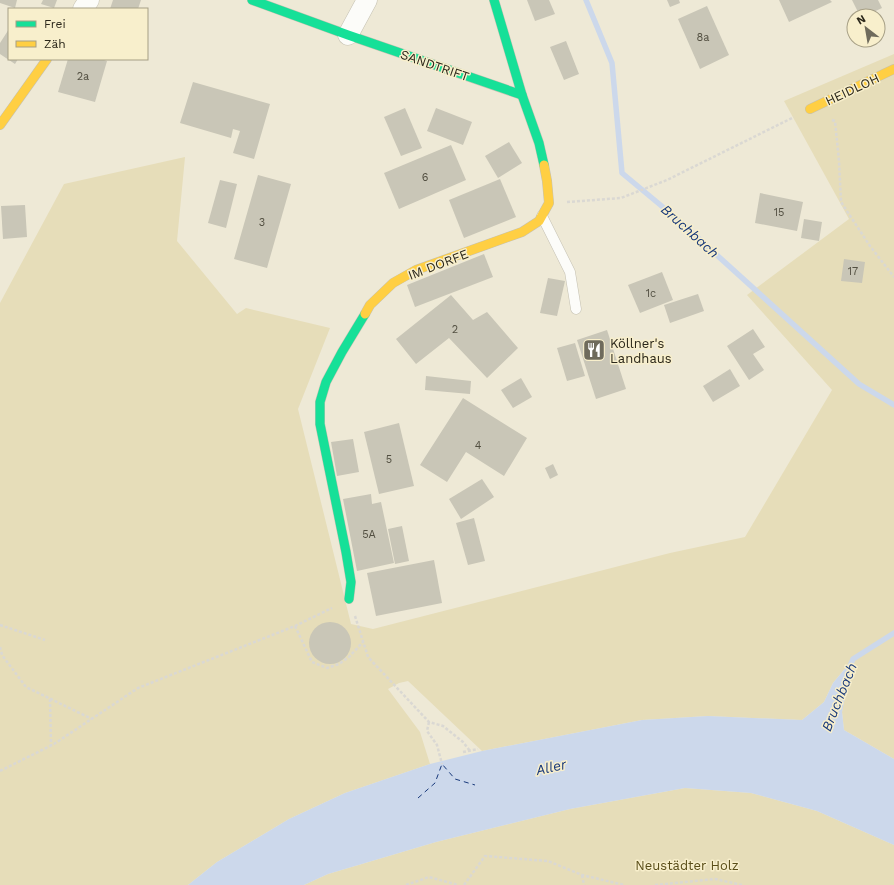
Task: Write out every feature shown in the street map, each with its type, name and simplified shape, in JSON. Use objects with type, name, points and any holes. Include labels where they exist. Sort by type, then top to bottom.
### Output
[{"type":"street","name":"SANDTRIFT","points":[[252,0],[522,96]]},
{"type":"street","points":[[348,35],[367,0]]},
{"type":"street","points":[[494,0],[522,96],[539,143],[548,181],[549,203]]},
{"type":"street","points":[[0,125],[46,60]]},
{"type":"street","name":"HEIDLOH","points":[[810,109],[894,69]]},
{"type":"street","name":"IM DORFE","points":[[349,599],[351,582],[320,424],[320,402],[326,382],[370,305],[393,283],[416,270],[522,232],[539,221],[549,203]]},
{"type":"lane","points":[[542,216],[570,272],[576,309]]},
{"type":"path","points":[[549,203],[621,198],[667,180],[810,109],[835,121],[841,202],[870,246],[894,277]]},
{"type":"path","points":[[0,772],[51,746],[138,688],[295,626],[349,599],[368,657],[429,722],[443,726],[463,742],[470,751]]},
{"type":"path","points":[[0,625],[45,640]]},
{"type":"path","points":[[295,626],[312,662],[327,668],[339,664],[363,642]]},
{"type":"path","points":[[0,647],[2,655],[26,687],[92,719]]},
{"type":"path","points":[[50,699],[51,746]]},
{"type":"path","points":[[429,722],[427,731],[436,746],[442,764]]},
{"type":"path","points":[[463,752],[478,749]]},
{"type":"path","points":[[464,885],[485,856],[548,861],[582,875],[624,885]]},
{"type":"path","points":[[582,875],[584,885]]},
{"type":"path","points":[[406,885],[429,877],[458,885]]},
{"type":"path","points":[[655,885],[715,879],[742,885]]},
{"type":"green space","points":[[894,54],[894,759],[844,730],[842,712],[852,660],[833,683],[824,702],[802,720],[708,716],[642,720],[482,751],[408,681],[399,683],[388,689],[420,732],[430,764],[345,793],[289,819],[217,862],[188,885],[0,885],[0,303],[64,184],[185,157],[177,241],[237,314],[246,308],[330,328],[298,409],[351,624],[373,629],[670,553],[745,537],[832,390],[747,295],[849,219],[784,101]]},
{"type":"green space","name":"Neustädter Holz","points":[[685,788],[751,793],[817,811],[894,845],[894,885],[304,885],[328,874],[436,842],[570,809]]},
{"type":"water","name":"Aller","points":[[853,659],[842,712],[844,730],[894,759],[894,845],[817,811],[751,793],[685,788],[570,809],[436,842],[328,874],[304,885],[188,885],[217,862],[289,819],[345,793],[430,764],[482,751],[642,720],[708,716],[802,720],[824,702],[833,683]]},
{"type":"building","points":[[0,0],[17,0],[15,8],[0,3]]},
{"type":"building","points":[[43,0],[57,0],[54,8],[41,4]]},
{"type":"building","points":[[113,0],[141,0],[138,8],[110,8]]},
{"type":"building","points":[[527,0],[549,0],[555,14],[535,21]]},
{"type":"building","points":[[667,0],[679,0],[680,3],[670,7]]},
{"type":"building","points":[[779,0],[830,0],[832,2],[789,22]]},
{"type":"building","points":[[852,0],[878,0],[882,8],[856,8]]},
{"type":"building","points":[[707,6],[729,55],[700,69],[678,19]]},
{"type":"building","points":[[8,31],[8,59],[0,54],[0,43]]},
{"type":"building","points":[[566,41],[579,74],[564,80],[550,47]]},
{"type":"building","points":[[9,60],[17,60],[15,64]]},
{"type":"building","points":[[68,60],[107,61],[95,102],[58,92]]},
{"type":"building","points":[[193,82],[270,104],[254,159],[233,153],[240,131],[233,129],[231,138],[180,123]]},
{"type":"building","points":[[405,108],[422,148],[401,156],[384,117]]},
{"type":"building","points":[[436,108],[472,122],[463,145],[427,131]]},
{"type":"building","points":[[509,142],[522,163],[498,178],[485,156]]},
{"type":"building","points":[[451,145],[466,180],[399,209],[384,173]]},
{"type":"building","points":[[258,175],[291,184],[267,268],[234,259]]},
{"type":"building","points":[[500,179],[516,217],[464,238],[449,200]]},
{"type":"building","points":[[220,180],[237,184],[226,228],[208,223]]},
{"type":"building","points":[[760,193],[803,202],[797,231],[755,223]]},
{"type":"building","points":[[25,205],[27,237],[3,239],[1,206]]},
{"type":"building","points":[[804,219],[822,222],[819,241],[801,238]]},
{"type":"building","points":[[484,254],[493,277],[415,307],[407,285]]},
{"type":"building","points":[[844,259],[865,262],[862,283],[841,281]]},
{"type":"building","points":[[662,272],[673,300],[640,313],[628,285]]},
{"type":"building","points":[[548,278],[565,281],[557,316],[540,313]]},
{"type":"building","points":[[698,294],[704,311],[670,323],[664,305]]},
{"type":"building","points":[[451,295],[473,320],[487,312],[518,348],[487,378],[449,338],[416,364],[396,339]]},
{"type":"building","points":[[753,329],[765,347],[753,354],[764,370],[749,380],[727,346]]},
{"type":"building","points":[[607,330],[626,389],[596,399],[577,340]]},
{"type":"building","points":[[575,343],[585,376],[567,381],[557,348]]},
{"type":"building","points":[[730,369],[740,386],[713,402],[703,386]]},
{"type":"building","points":[[426,376],[471,381],[470,394],[425,390]]},
{"type":"building","points":[[521,378],[532,397],[513,408],[501,390]]},
{"type":"building","points":[[463,398],[527,438],[504,476],[466,452],[447,482],[420,465]]},
{"type":"building","points":[[399,423],[414,486],[379,494],[364,432]]},
{"type":"building","points":[[353,439],[359,472],[337,476],[331,442]]},
{"type":"building","points":[[553,464],[558,475],[550,479],[545,468]]},
{"type":"building","points":[[482,479],[494,497],[461,519],[449,499]]},
{"type":"building","points":[[371,494],[372,504],[381,502],[394,563],[357,571],[343,499]]},
{"type":"building","points":[[474,518],[485,561],[468,565],[456,523]]},
{"type":"building","points":[[402,526],[409,561],[395,564],[388,529]]},
{"type":"building","points":[[434,560],[442,603],[376,616],[367,573]]},
{"type":"building","points":[[330,622],[345,628],[351,643],[345,658],[330,664],[315,658],[309,643],[315,628]]},
{"type":"waterway","name":"Bruchbach","points":[[586,0],[612,63],[622,173],[676,218],[859,384],[894,405]]},
{"type":"waterway","name":"Bruchbach","points":[[850,666],[853,659],[894,633]]},
{"type":"ferry route","points":[[418,798],[435,783],[442,764],[455,779],[475,785]]},
{"type":"traffic: fast","points":[[252,0],[522,95]]},
{"type":"traffic: fast","points":[[494,0],[522,95],[539,143],[544,165]]},
{"type":"traffic: fast","points":[[349,599],[351,582],[320,424],[320,402],[326,382],[365,314]]},
{"type":"traffic: slow","points":[[0,125],[46,60]]},
{"type":"traffic: slow","points":[[810,109],[894,69]]},
{"type":"traffic: slow","points":[[365,314],[370,305],[393,283],[416,270],[522,232],[539,221],[549,203],[544,165]]},
{"type":"place","name":"Köllner's Landhaus","points":[[594,350]]}]
